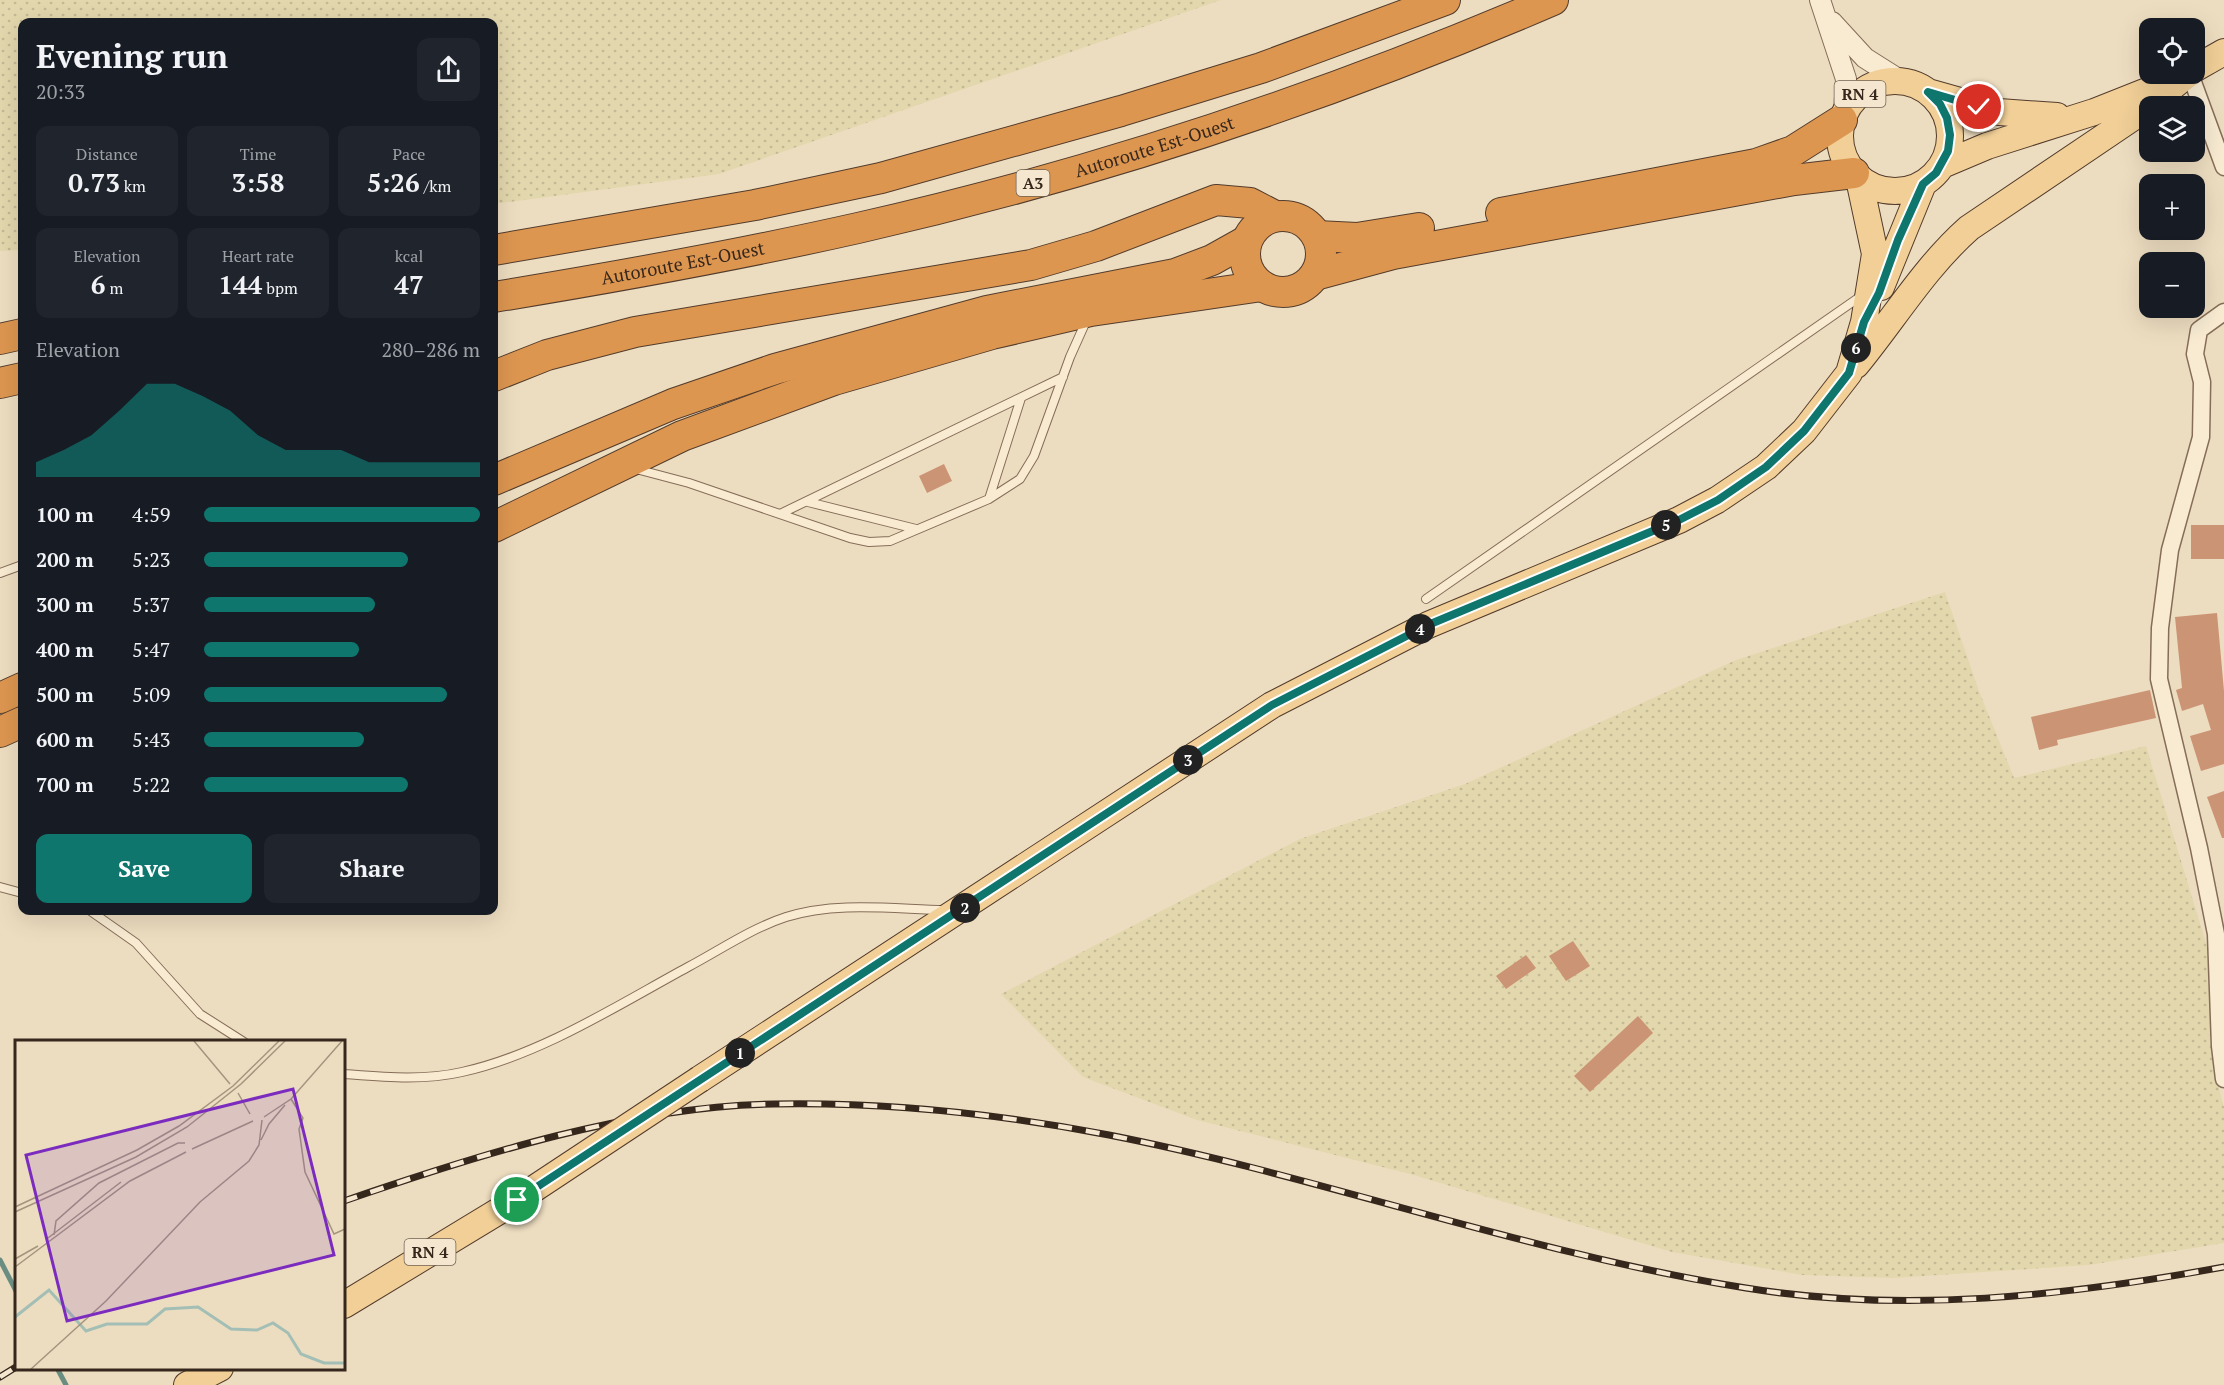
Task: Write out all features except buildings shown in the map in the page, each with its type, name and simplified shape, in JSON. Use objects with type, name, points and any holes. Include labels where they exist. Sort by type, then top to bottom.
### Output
[{"type":"highway","points":[[498,249],[755,205],[891,176],[1261,69],[1445,0]]},
{"type":"highway","name":"Autoroute Est-Ouest","points":[[498,296],[735,255],[861,227],[1052,178],[1317,94],[1451,44],[1553,0]]},
{"type":"highway","points":[[1317,236],[1376,236],[1737,169],[1793,151],[1843,117]]},
{"type":"highway","points":[[498,525],[682,436],[811,388],[980,337],[1091,311],[1262,286],[1281,292],[1291,291],[1300,288],[1315,275],[1393,254],[1794,180],[1856,176]]},
{"type":"highway","points":[[498,375],[575,347],[644,330],[1031,265],[1096,246],[1216,200],[1250,203],[1275,216],[1295,217],[1311,228],[1317,236],[1321,256],[1315,275]]},
{"type":"highway","points":[[526,512],[501,477],[673,404],[775,369],[997,309],[1175,274],[1212,260],[1246,241],[1257,225],[1275,216]]},
{"type":"highway","points":[[1246,241],[1245,261],[1249,271],[1262,286]]},
{"type":"highway","points":[[0,328],[18,328]]},
{"type":"highway","points":[[0,339],[18,335]]},
{"type":"highway","points":[[0,383],[18,379]]},
{"type":"highway","points":[[0,698],[18,690]]},
{"type":"highway","points":[[0,732],[18,724]]},
{"type":"main road","points":[[2205,63],[2224,52]]},
{"type":"main road","name":"RN 4","points":[[345,1304],[517,1200],[1262,711],[1301,688],[1428,625],[1679,520],[1726,495],[1766,467],[1787,448],[1849,373],[1864,322],[1875,254],[1856,176],[1841,148],[1843,117],[1852,102],[1869,88],[1889,81],[1903,82],[1928,92],[2019,116],[2078,116]]},
{"type":"main road","name":"RN 4","points":[[1942,165],[1987,146],[2134,98],[2166,84]]},
{"type":"main road","points":[[1849,373],[1923,275],[1969,228],[2138,114],[2176,84]]},
{"type":"main road","name":"RN 4","points":[[1864,322],[1879,293],[1898,240],[1923,184],[1942,165],[1948,151],[1950,135],[1947,118],[1940,104],[1928,92]]},
{"type":"main road","points":[[1856,176],[1874,187],[1890,191],[1907,190],[1923,184]]},
{"type":"main road","points":[[188,1385],[216,1370]]},
{"type":"street","points":[[1823,8],[1865,58],[1903,82]]},
{"type":"street","points":[[1823,8],[1846,79],[1843,117]]},
{"type":"street","points":[[2193,84],[2224,167]]},
{"type":"street","points":[[2224,312],[2199,330],[2195,354],[2202,382],[2201,437],[2170,550],[2160,628],[2159,679],[2199,848],[2216,934],[2220,1046],[2224,1079]]},
{"type":"lane","points":[[1426,599],[1869,290]]},
{"type":"lane","points":[[621,466],[672,477],[850,538],[869,542],[890,541],[989,499],[1014,485],[1031,465],[1063,377],[1091,311]]},
{"type":"lane","points":[[780,514],[1063,377]]},
{"type":"lane","points":[[989,499],[1021,398]]},
{"type":"lane","points":[[808,502],[917,529]]},
{"type":"lane","points":[[0,573],[18,566]]},
{"type":"lane","points":[[0,887],[18,892]]},
{"type":"lane","points":[[345,1074],[397,1078],[430,1077],[462,1072],[496,1061],[573,1030],[748,934],[793,916],[844,909],[960,911]]},
{"type":"lane","points":[[96,915],[136,944],[200,1014],[242,1040]]},
{"type":"shaded area","points":[[0,0],[1221,0],[719,174],[498,203],[498,18],[18,18],[18,250],[0,251]]},
{"type":"shaded area","points":[[1945,592],[1979,691],[2014,778],[2146,746],[2210,956],[2216,1077],[2224,1107],[2224,1243],[2089,1265],[1894,1278],[1802,1275],[1672,1252],[1410,1174],[1197,1120],[1083,1077],[1001,994],[1300,839],[1465,784],[1736,660]]},
{"type":"waterway","points":[[0,1260],[15,1289]]},
{"type":"waterway","points":[[58,1370],[66,1385]]},
{"type":"railway","points":[[345,1201],[501,1151],[610,1123],[720,1107],[774,1104],[858,1105],[984,1115],[1109,1135],[1268,1172],[1585,1256],[1746,1288],[1806,1296],[1866,1300],[1985,1298],[2105,1286],[2224,1267]]},
{"type":"railway","points":[[0,1377],[15,1368]]},
{"type":"route","points":[[517,1200],[1272,705],[1371,652],[1428,625],[1679,520],[1742,486],[1804,431],[1849,373],[1864,322],[1879,293],[1904,226],[1923,184],[1936,173],[1948,151],[1950,135],[1947,118],[1940,104],[1928,92],[1979,107]]}]
